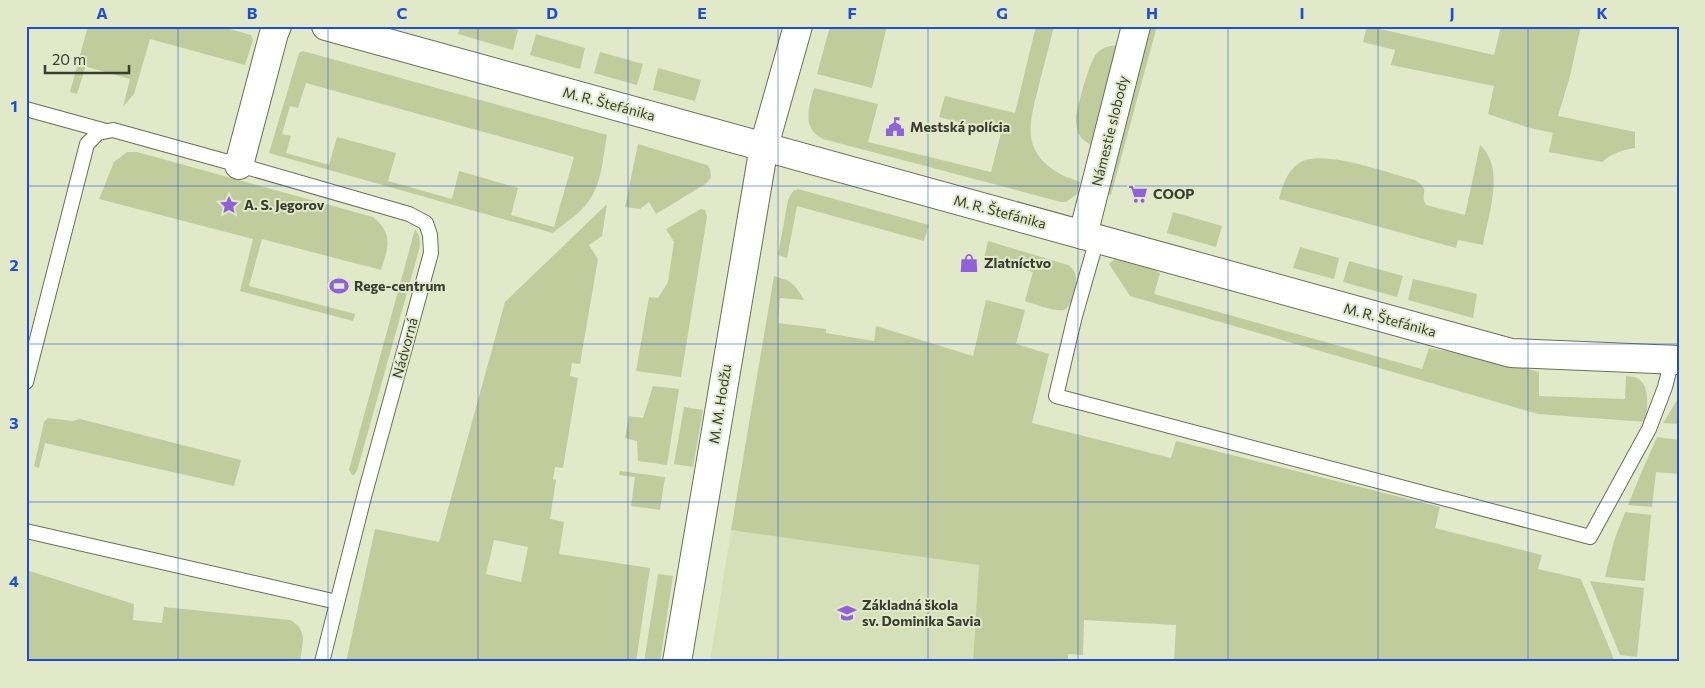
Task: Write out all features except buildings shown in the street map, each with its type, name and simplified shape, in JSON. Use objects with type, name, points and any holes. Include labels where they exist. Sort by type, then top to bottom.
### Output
[{"type":"street","points":[[239,165],[277,26]]},
{"type":"street","name":"M. R. Štefánika","points":[[326,26],[1511,353],[1675,360]]},
{"type":"street","points":[[764,146],[798,26]]},
{"type":"street","name":"Námestie slobody","points":[[1090,237],[1136,26]]},
{"type":"street","name":"M. M. Hodžu","points":[[677,662],[764,146]]},
{"type":"lane","name":"Nádvorná","points":[[26,109],[106,131],[113,130],[239,165],[408,214],[426,224],[430,235],[431,253],[322,662]]},
{"type":"lane","points":[[26,382],[87,144],[98,133],[106,131]]},
{"type":"lane","points":[[1090,237],[1075,316],[1056,396],[1590,537],[1649,429],[1675,360]]},
{"type":"lane","points":[[26,531],[337,602]]},
{"type":"shaded area","points":[[88,26],[219,26],[251,35],[253,40],[245,65],[150,39],[134,94],[123,107],[130,79],[84,66],[77,94],[70,92]]},
{"type":"shaded area","points":[[460,26],[506,26],[518,30],[513,50],[458,34]]},
{"type":"shaded area","points":[[830,26],[887,26],[872,88],[817,74]]},
{"type":"shaded area","points":[[1036,26],[1054,26],[1032,115],[1031,138],[1040,158],[1049,167],[1062,175],[1080,182],[1077,194],[1066,202],[823,139],[816,134],[809,123],[810,102],[814,88],[878,104],[868,142],[991,172],[1001,133],[939,117],[945,96],[1015,113]]},
{"type":"shaded area","points":[[1151,26],[1157,26],[1111,195],[1104,193]]},
{"type":"shaded area","points":[[1367,26],[1494,55],[1501,26],[1581,26],[1570,76],[1558,116],[1635,132],[1635,148],[1617,152],[1602,162],[1549,152],[1553,133],[1526,127],[1488,114],[1494,86],[1391,65],[1395,50],[1363,42]]},
{"type":"shaded area","points":[[536,34],[585,48],[580,69],[530,55]]},
{"type":"shaded area","points":[[1119,45],[1091,145],[1081,138],[1077,128],[1076,116],[1082,93],[1091,64],[1097,53],[1110,46]]},
{"type":"shaded area","points":[[303,51],[607,135],[601,170],[593,195],[581,210],[553,233],[269,153],[299,53]],"holes":[[[306,83],[574,157],[554,227],[511,215],[518,188],[459,171],[452,199],[388,181],[396,153],[337,137],[329,165],[286,153],[291,136],[282,134],[290,106],[298,108]]]},
{"type":"shaded area","points":[[600,52],[643,64],[637,85],[594,73]]},
{"type":"shaded area","points":[[658,68],[701,80],[695,101],[653,90]]},
{"type":"shaded area","points":[[638,144],[707,165],[710,169],[711,177],[707,183],[656,214],[649,202],[640,209],[625,207]]},
{"type":"shaded area","points":[[1480,145],[1488,155],[1494,179],[1483,245],[1458,240],[1456,248],[1279,199],[1285,181],[1300,162],[1317,158],[1330,159],[1360,164],[1415,180],[1423,187],[1426,205],[1465,215]]},
{"type":"shaded area","points":[[127,152],[137,152],[373,217],[384,229],[388,241],[381,270],[262,239],[249,286],[355,314],[353,321],[240,291],[253,239],[99,199],[114,162]]},
{"type":"shaded area","points":[[798,189],[929,225],[924,241],[797,206],[787,258],[778,255],[788,200],[793,191]]},
{"type":"shaded area","points":[[607,204],[602,236],[589,245],[598,259],[580,364],[572,363],[570,376],[578,378],[563,468],[555,467],[553,479],[556,480],[550,519],[564,522],[559,554],[650,568],[636,662],[346,662],[375,529],[439,542],[505,302]],"holes":[[[494,540],[528,547],[521,582],[486,574]]]},
{"type":"shaded area","points":[[701,209],[705,210],[707,217],[681,377],[636,371],[649,297],[658,298],[668,282],[674,242],[666,229]]},
{"type":"shaded area","points":[[1173,212],[1222,226],[1216,247],[1167,233]]},
{"type":"shaded area","points":[[415,229],[420,239],[419,250],[357,471],[352,475],[349,470]]},
{"type":"shaded area","points":[[988,241],[1068,265],[1074,270],[1075,291],[1067,308],[1055,310],[1025,301],[1033,272],[984,258]]},
{"type":"shaded area","points":[[1300,247],[1339,258],[1334,279],[1293,268]]},
{"type":"shaded area","points":[[1130,257],[1160,273],[1154,294],[1422,369],[1429,348],[1498,361],[1539,372],[1539,396],[1625,399],[1626,376],[1635,377],[1641,381],[1646,392],[1646,422],[1538,414],[1130,296],[1109,264],[1116,258]]},
{"type":"shaded area","points":[[1349,261],[1403,276],[1397,297],[1343,282]]},
{"type":"shaded area","points":[[774,276],[792,284],[804,300],[780,298],[778,323],[826,329],[826,333],[874,341],[876,326],[973,356],[986,300],[1025,310],[1016,344],[1049,354],[1032,423],[1171,458],[1176,441],[1440,507],[1435,528],[1542,555],[1538,569],[1581,579],[1615,662],[1174,662],[1176,625],[1084,620],[1083,655],[1068,654],[1068,662],[973,662],[979,565],[731,530]]},
{"type":"shaded area","points":[[1413,279],[1477,294],[1473,318],[1408,300]]},
{"type":"shaded area","points":[[653,386],[679,389],[667,465],[638,461],[637,441],[625,438],[629,416],[643,418]]},
{"type":"shaded area","points":[[1679,397],[1679,424],[1663,423]]},
{"type":"shaded area","points":[[684,407],[703,410],[693,467],[674,464]]},
{"type":"shaded area","points":[[48,418],[73,421],[80,419],[241,460],[234,486],[45,443],[39,468],[34,466],[44,422]]},
{"type":"shaded area","points":[[1657,437],[1679,440],[1679,474],[1656,472],[1652,507],[1628,505],[1642,471]]},
{"type":"shaded area","points":[[620,471],[665,477],[660,510],[631,506],[635,477],[619,475]]},
{"type":"shaded area","points":[[1625,512],[1651,515],[1645,581],[1605,577],[1614,541]]},
{"type":"shaded area","name":"Základná škola sv. Dominika Savia","points":[[731,530],[979,565],[973,662],[710,662]]},
{"type":"shaded area","points":[[26,570],[134,604],[133,620],[162,623],[164,607],[290,620],[300,628],[302,633],[303,643],[300,662],[26,662]]},
{"type":"shaded area","points":[[658,574],[673,576],[660,662],[644,662]]},
{"type":"shaded area","points":[[1590,581],[1644,588],[1637,657],[1620,655]]},
{"type":"place","name":"Mestská polícia","points":[[895,127]]},
{"type":"place","name":"COOP","points":[[1138,194]]},
{"type":"place","name":"A. S. Jegorov","points":[[229,205]]},
{"type":"place","name":"Zlatníctvo","points":[[969,263]]},
{"type":"place","name":"Rege-centrum","points":[[339,286]]},
{"type":"place","name":"Základná škola sv. Dominika Savia","points":[[847,613]]}]
